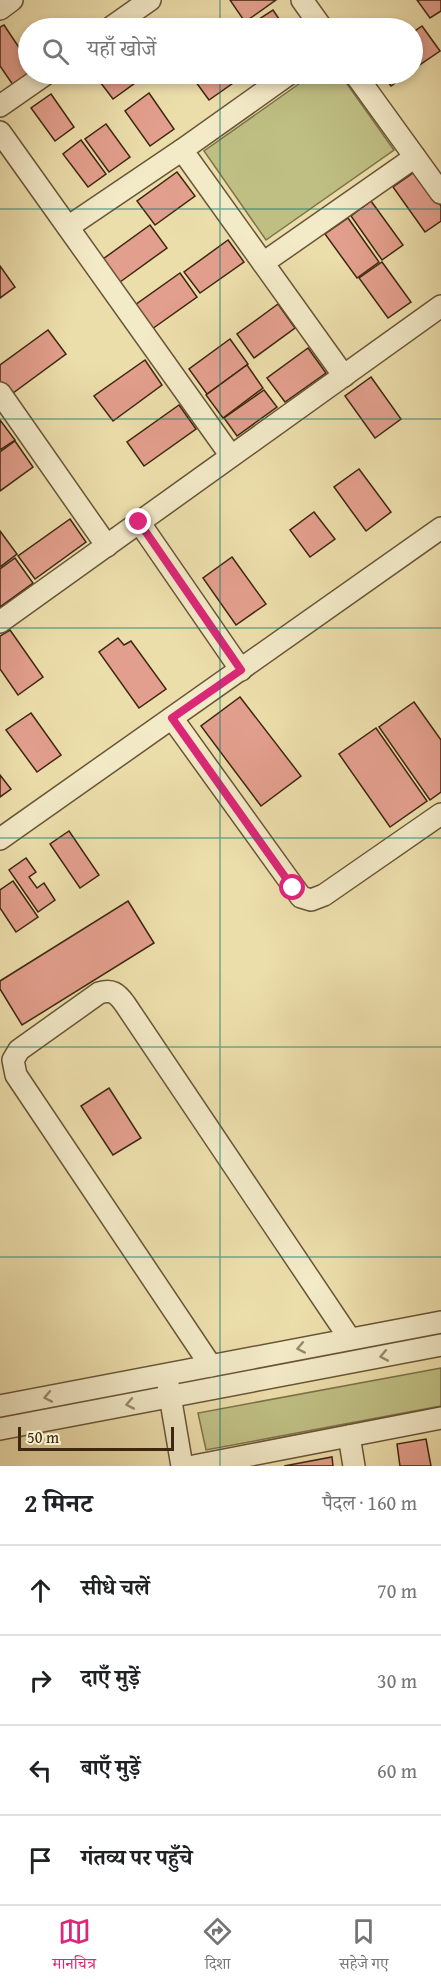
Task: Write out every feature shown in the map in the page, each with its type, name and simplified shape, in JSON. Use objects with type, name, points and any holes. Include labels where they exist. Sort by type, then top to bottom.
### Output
[{"type":"street","points":[[0,9],[12,0]]},
{"type":"street","points":[[124,18],[150,0]]},
{"type":"street","points":[[302,0],[315,18]]},
{"type":"street","points":[[0,106],[32,84]]},
{"type":"street","points":[[68,227],[276,84]]},
{"type":"street","points":[[362,84],[441,193]]},
{"type":"street","points":[[0,132],[231,456]]},
{"type":"street","points":[[182,150],[344,376]]},
{"type":"street","points":[[263,263],[415,157]]},
{"type":"street","points":[[0,622],[441,306]]},
{"type":"street","points":[[0,393],[107,546]]},
{"type":"street","points":[[139,522],[241,670]]},
{"type":"street","points":[[0,839],[441,528]]},
{"type":"street","points":[[172,718],[301,897],[311,900],[324,895],[441,813]]},
{"type":"street","points":[[211,1366],[16,1075],[13,1060],[19,1050],[99,993],[108,990],[114,992],[125,1004],[350,1339]]},
{"type":"street","points":[[0,1406],[441,1322]]},
{"type":"street","points":[[0,1429],[441,1345]]},
{"type":"street","points":[[166,1374],[182,1466]]},
{"type":"street","points":[[194,1466],[441,1418]]},
{"type":"street","points":[[349,1436],[354,1466]]},
{"type":"green space","points":[[299,84],[347,84],[394,150],[266,240],[204,151]]},
{"type":"green space","points":[[441,1368],[441,1406],[206,1450],[198,1413]]},
{"type":"building","points":[[230,0],[276,0],[251,18],[242,18]]},
{"type":"building","points":[[417,0],[441,0],[441,11],[430,18]]},
{"type":"building","points":[[273,10],[278,18],[261,18]]},
{"type":"building","points":[[4,25],[18,46],[18,81],[13,85],[0,66],[0,27]]},
{"type":"building","points":[[423,27],[440,51],[423,63]]},
{"type":"building","points":[[102,84],[134,84],[113,99]]},
{"type":"building","points":[[197,84],[232,84],[209,100]]},
{"type":"building","points":[[149,93],[174,129],[150,146],[125,111]]},
{"type":"building","points":[[51,94],[74,127],[55,141],[31,108]]},
{"type":"building","points":[[106,124],[130,157],[109,172],[85,139]]},
{"type":"building","points":[[81,140],[106,174],[88,187],[63,154]]},
{"type":"building","points":[[416,171],[441,206],[441,221],[425,232],[393,187]]},
{"type":"building","points":[[177,172],[195,196],[155,225],[137,201]]},
{"type":"building","points":[[371,201],[403,245],[382,260],[351,216]]},
{"type":"building","points":[[348,218],[379,262],[357,278],[325,234]]},
{"type":"building","points":[[150,225],[167,248],[120,282],[103,259]]},
{"type":"building","points":[[228,240],[244,262],[200,293],[184,272]]},
{"type":"building","points":[[382,262],[411,302],[388,318],[359,278]]},
{"type":"building","points":[[0,266],[15,287],[0,298]]},
{"type":"building","points":[[180,273],[197,297],[152,329],[135,305]]},
{"type":"building","points":[[278,304],[295,328],[254,358],[237,334]]},
{"type":"building","points":[[48,330],[66,354],[9,396],[0,384],[0,365]]},
{"type":"building","points":[[230,339],[248,364],[207,394],[189,369]]},
{"type":"building","points":[[308,348],[326,373],[285,402],[267,378]]},
{"type":"building","points":[[145,360],[162,385],[113,421],[94,396]]},
{"type":"building","points":[[247,365],[263,388],[223,418],[206,395]]},
{"type":"building","points":[[371,377],[401,419],[375,438],[345,396]]},
{"type":"building","points":[[264,390],[277,407],[237,436],[224,418]]},
{"type":"building","points":[[179,405],[196,429],[144,466],[127,442]]},
{"type":"building","points":[[0,420],[15,440],[0,450]]},
{"type":"building","points":[[15,441],[33,467],[0,491],[0,452]]},
{"type":"building","points":[[359,469],[391,512],[366,531],[334,487]]},
{"type":"building","points":[[314,512],[335,539],[310,557],[290,530]]},
{"type":"building","points":[[70,519],[86,542],[35,579],[18,556]]},
{"type":"building","points":[[0,531],[17,554],[0,567]]},
{"type":"building","points":[[232,557],[266,604],[236,625],[203,578]]},
{"type":"building","points":[[15,558],[33,583],[0,607],[0,569]]},
{"type":"building","points":[[10,630],[43,677],[18,695],[0,669],[0,636]]},
{"type":"building","points":[[118,638],[124,645],[131,641],[166,689],[139,708],[99,652]]},
{"type":"building","points":[[240,697],[301,776],[261,806],[201,726]]},
{"type":"building","points":[[414,702],[441,740],[441,792],[430,800],[379,727]]},
{"type":"building","points":[[31,713],[61,755],[37,772],[6,730]]},
{"type":"building","points":[[376,728],[427,801],[390,827],[339,754]]},
{"type":"building","points":[[0,775],[11,789],[0,797]]},
{"type":"building","points":[[69,831],[99,875],[80,888],[50,844]]},
{"type":"building","points":[[26,858],[36,872],[29,877],[37,888],[44,883],[55,900],[38,912],[9,870]]},
{"type":"building","points":[[13,881],[38,917],[16,932],[0,908],[0,890]]},
{"type":"building","points":[[128,901],[154,943],[22,1025],[0,989],[0,981]]},
{"type":"building","points":[[109,1088],[141,1138],[113,1155],[81,1106]]},
{"type":"building","points":[[426,1439],[431,1466],[400,1466],[397,1444]]},
{"type":"building","points":[[332,1457],[333,1466],[284,1466]]},
{"type":"route","points":[[139,522],[241,670],[172,718],[293,888]]}]
